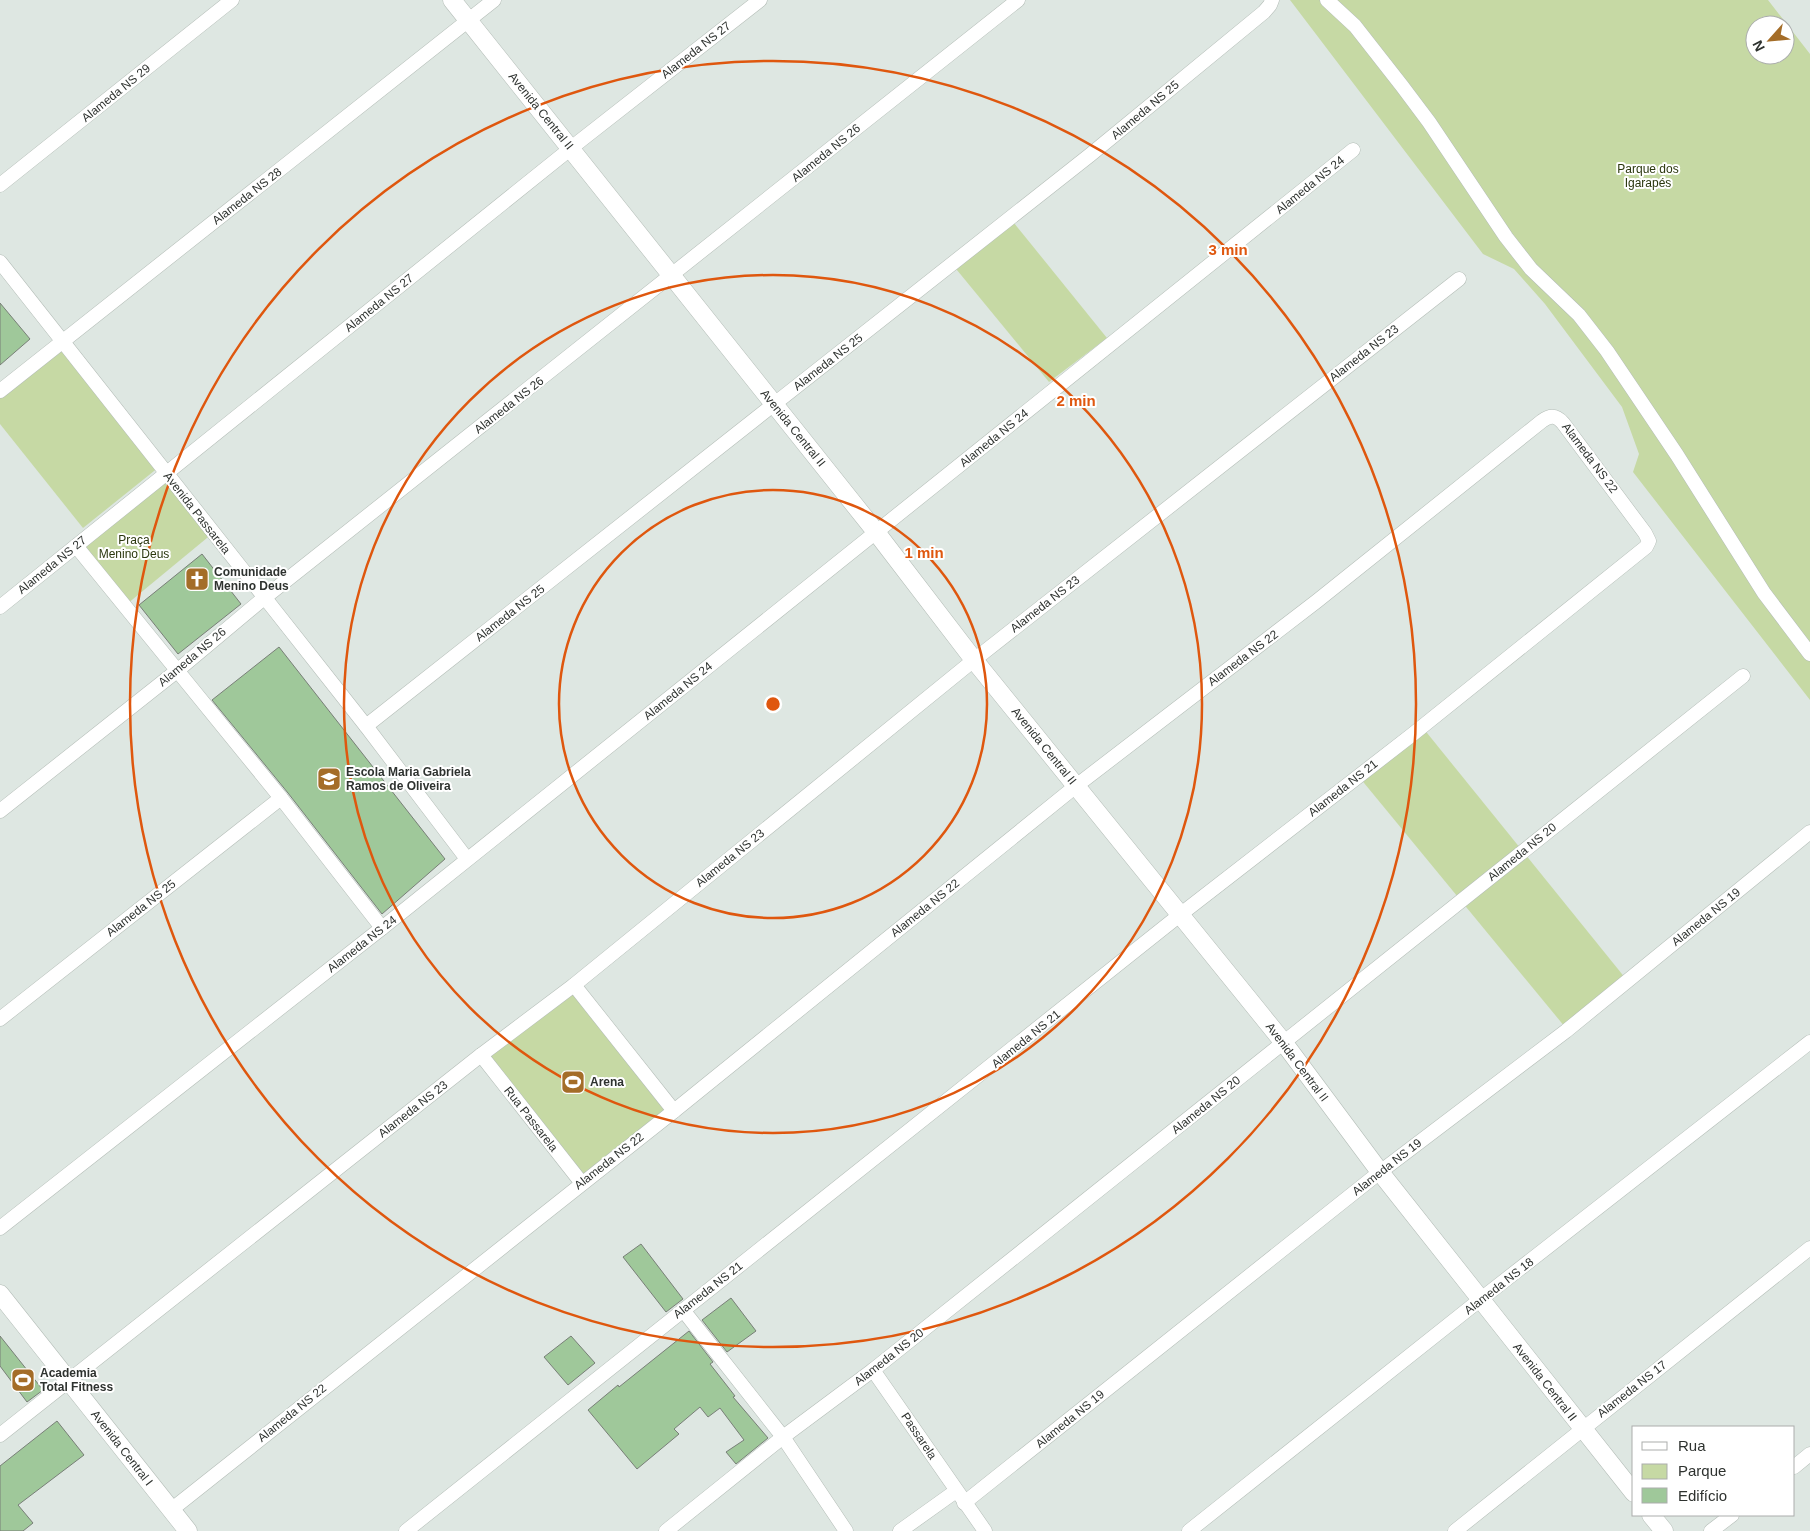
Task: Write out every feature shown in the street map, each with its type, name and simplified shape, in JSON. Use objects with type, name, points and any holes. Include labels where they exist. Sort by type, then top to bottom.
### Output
[{"type":"street","name":"Alameda NS 29","points":[[0,185],[232,0]]},
{"type":"street","name":"Avenida Central II","points":[[452,0],[876,532],[974,660],[1284,1043],[1380,1172],[1581,1429],[1632,1491]]},
{"type":"street","name":"Alameda NS 28","points":[[0,390],[494,0]]},
{"type":"street","name":"Alameda NS 27","points":[[0,607],[571,148],[760,0]]},
{"type":"street","name":"Alameda NS 26","points":[[0,811],[178,670],[264,598],[1018,0]]},
{"type":"street","name":"Alameda NS 25","points":[[366,726],[1090,155],[1264,12],[1272,0]]},
{"type":"street","points":[[1327,0],[1355,26],[1402,86],[1526,263],[1578,315],[1607,351],[1677,455],[1764,593],[1810,654]]},
{"type":"street","name":"Alameda NS 24","points":[[0,1228],[382,928],[1353,150]]},
{"type":"street","name":"Avenida Passarela","points":[[0,262],[366,726],[467,859]]},
{"type":"street","name":"Alameda NS 23","points":[[0,1435],[481,1055],[574,985],[974,660],[1459,279]]},
{"type":"street","name":"Alameda NS 22","points":[[172,1510],[581,1182],[674,1111],[1076,786],[1317,602],[1548,417],[1553,416],[1561,420],[1579,442],[1647,536],[1648,543],[1646,548]]},
{"type":"street","points":[[76,546],[281,798],[382,928]]},
{"type":"street","name":"Alameda NS 21","points":[[406,1531],[1180,914],[1413,734],[1646,548]]},
{"type":"street","name":"Alameda NS 20","points":[[666,1531],[784,1437],[874,1370],[1743,676]]},
{"type":"street","name":"Alameda NS 25","points":[[0,1019],[281,798]]},
{"type":"street","name":"Alameda NS 19","points":[[964,1503],[1380,1172],[1566,1031],[1810,832]]},
{"type":"street","points":[[574,985],[674,1111]]},
{"type":"street","name":"Alameda NS 18","points":[[1189,1531],[1481,1299],[1810,1042]]},
{"type":"street","name":"Rua Passarela","points":[[481,1055],[581,1182]]},
{"type":"street","name":"Alameda NS 17","points":[[1455,1531],[1810,1248]]},
{"type":"street","name":"Avenida Central I","points":[[0,1294],[188,1531]]},
{"type":"street","points":[[683,1310],[784,1437],[846,1531]]},
{"type":"street","name":"Passarela","points":[[874,1370],[964,1503]]},
{"type":"street","points":[[1795,1466],[1810,1454]]},
{"type":"street","points":[[900,1531],[956,1491]]},
{"type":"street","points":[[964,1503],[985,1531]]},
{"type":"street","points":[[1652,1516],[1664,1531]]},
{"type":"street","points":[[1711,1531],[1731,1516]]},
{"type":"green space","name":"Parque dos Igarapés","points":[[1290,0],[1768,0],[1780,15],[1745,15],[1745,65],[1795,65],[1795,35],[1810,54],[1810,700],[1633,472],[1639,454],[1622,407],[1545,304],[1514,269],[1483,254]]},
{"type":"green space","points":[[1010,218],[1107,338],[1049,382],[952,264]]},
{"type":"green space","points":[[61,344],[159,467],[83,528],[0,424],[0,392]]},
{"type":"green space","name":"Praça Menino Deus","points":[[163,471],[213,533],[127,604],[76,542]]},
{"type":"green space","points":[[1419,723],[1626,979],[1565,1027],[1355,772]]},
{"type":"green space","name":"Arena","points":[[567,982],[672,1109],[580,1183],[476,1055]]},
{"type":"building","points":[[0,303],[30,339],[0,365]]},
{"type":"building","name":"Comunidade Menino Deus","points":[[202,554],[241,604],[178,654],[139,605]]},
{"type":"building","name":"Escola Maria Gabriela Ramos de Oliveira","points":[[279,647],[445,859],[382,914],[288,793],[212,700]]},
{"type":"building","points":[[641,1244],[683,1299],[666,1312],[623,1257]]},
{"type":"building","points":[[731,1298],[756,1331],[727,1352],[702,1320]]},
{"type":"building","points":[[689,1331],[713,1362],[710,1364],[735,1396],[733,1397],[768,1438],[736,1464],[726,1452],[744,1440],[720,1408],[708,1417],[700,1407],[674,1429],[679,1434],[637,1469],[588,1410]]},
{"type":"building","name":"Academia Total Fitness","points":[[0,1336],[43,1390],[27,1402],[0,1366]]},
{"type":"building","points":[[571,1336],[595,1363],[568,1385],[544,1357]]},
{"type":"building","points":[[57,1421],[84,1455],[18,1505],[33,1523],[23,1531],[0,1531],[0,1466]]},
{"type":"place","name":"Comunidade Menino Deus","points":[[197,579]]},
{"type":"place","name":"Escola Maria Gabriela Ramos de Oliveira","points":[[329,779]]},
{"type":"place","name":"Arena","points":[[573,1082]]},
{"type":"place","name":"Academia Total Fitness","points":[[23,1380]]}]
